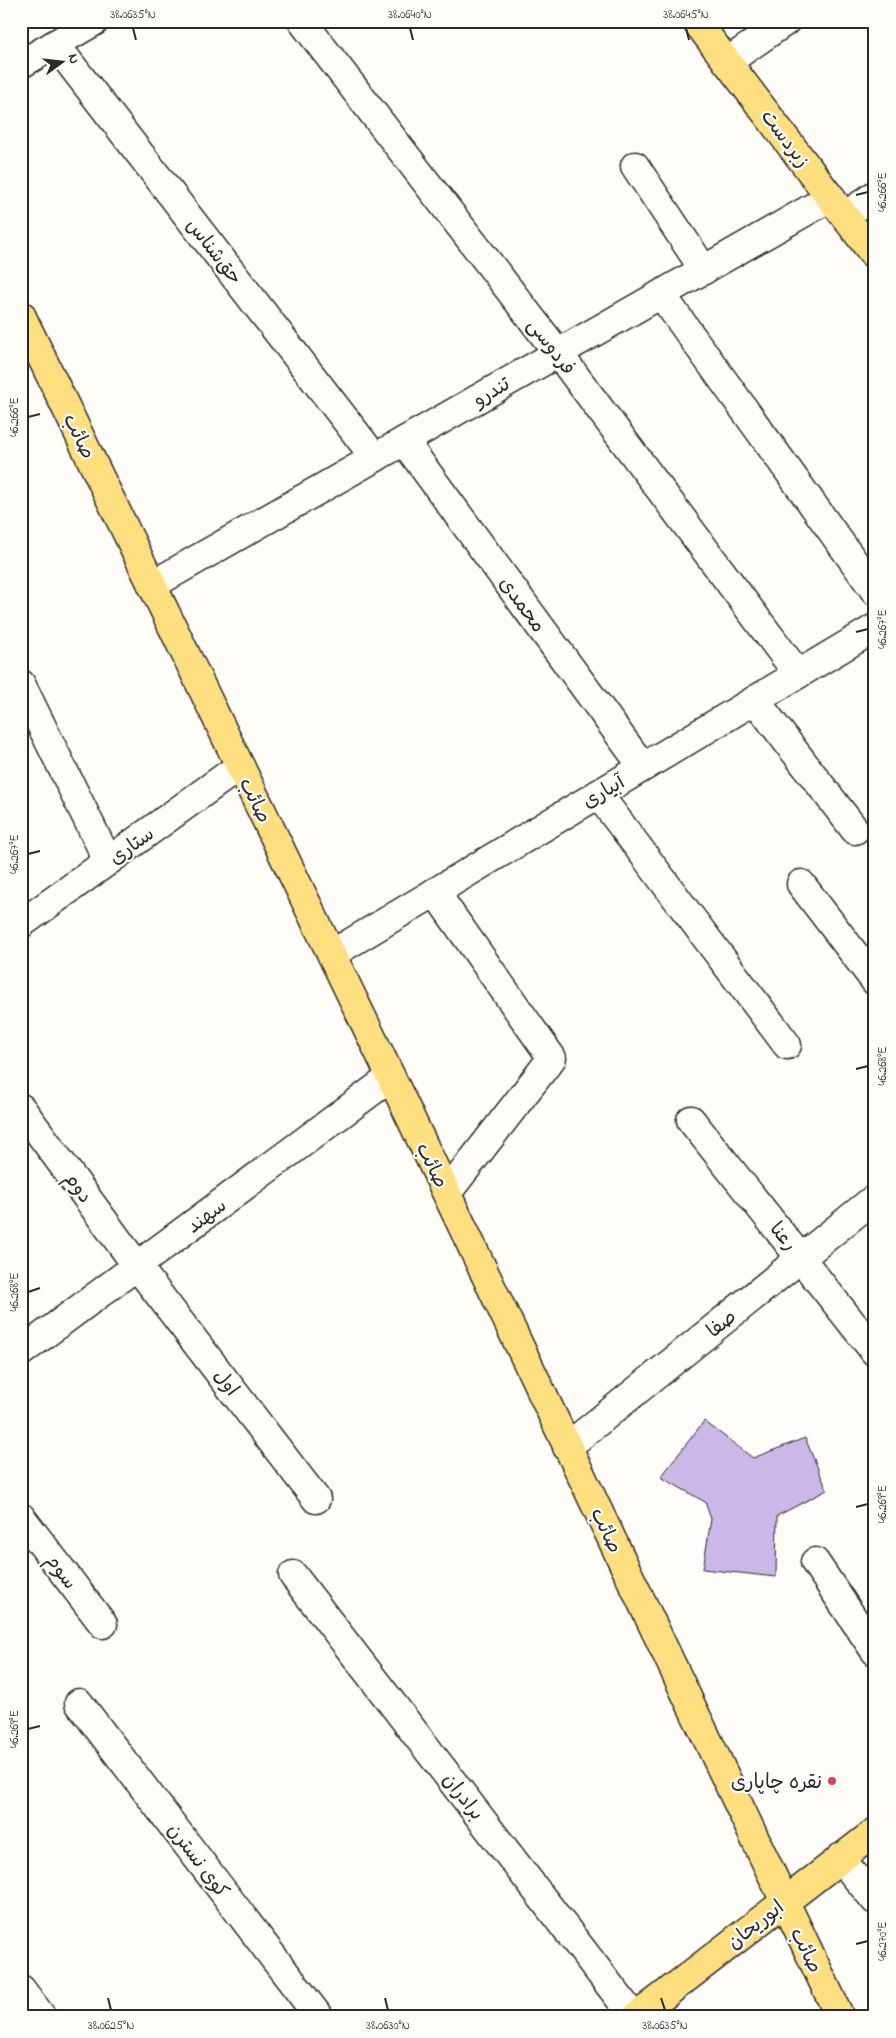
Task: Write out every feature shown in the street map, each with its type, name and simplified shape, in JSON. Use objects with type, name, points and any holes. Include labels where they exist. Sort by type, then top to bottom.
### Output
[{"type":"main road","name":"زبردست","points":[[696,21],[875,256]]},
{"type":"main road","name":"صائب","points":[[21,315],[332,954],[840,2017]]},
{"type":"main road","name":"ابوریحان","points":[[635,2017],[875,1832]]},
{"type":"street","points":[[21,64],[94,21]]},
{"type":"street","name":"فردوسی","points":[[302,21],[558,353],[798,674]]},
{"type":"street","points":[[727,62],[786,21]]},
{"type":"street","name":"حق‌شناس","points":[[55,44],[375,458]]},
{"type":"street","points":[[635,166],[704,270]]},
{"type":"street","name":"تندرو","points":[[152,585],[704,270],[838,207],[875,195]]},
{"type":"street","points":[[661,294],[875,591]]},
{"type":"street","name":"محمدی","points":[[404,441],[643,767]]},
{"type":"street","name":"آبیاری","points":[[332,954],[875,628]]},
{"type":"street","points":[[21,684],[108,861]]},
{"type":"street","points":[[755,700],[855,830]]},
{"type":"street","name":"ستاری","points":[[21,924],[240,766]]},
{"type":"street","points":[[598,794],[787,1045]]},
{"type":"street","points":[[801,884],[875,981]]},
{"type":"street","points":[[435,892],[552,1058],[447,1193]]},
{"type":"street","name":"سهند","points":[[21,1352],[391,1077]]},
{"type":"street","name":"دوم","points":[[21,1108],[138,1266]]},
{"type":"street","name":"رعنا","points":[[692,1120],[875,1352]]},
{"type":"street","name":"صفا","points":[[567,1447],[875,1198]]},
{"type":"street","name":"اول","points":[[138,1266],[316,1498]]},
{"type":"street","name":"سوم","points":[[21,1517],[102,1624]]},
{"type":"street","points":[[815,1562],[875,1651]]},
{"type":"street","name":"برادران","points":[[294,1575],[635,2017]]},
{"type":"street","name":"کوی نسترن","points":[[79,1703],[319,2017]]},
{"type":"street","points":[[840,1858],[875,1900]]},
{"type":"street","points":[[21,1989],[42,2017]]},
{"type":"building","points":[[704,1421],[753,1458],[805,1438],[827,1490],[777,1516],[776,1577],[703,1569],[711,1519],[705,1502],[661,1477]]},
{"type":"place","name":"نقره چاپاری","points":[[832,1781]]}]
